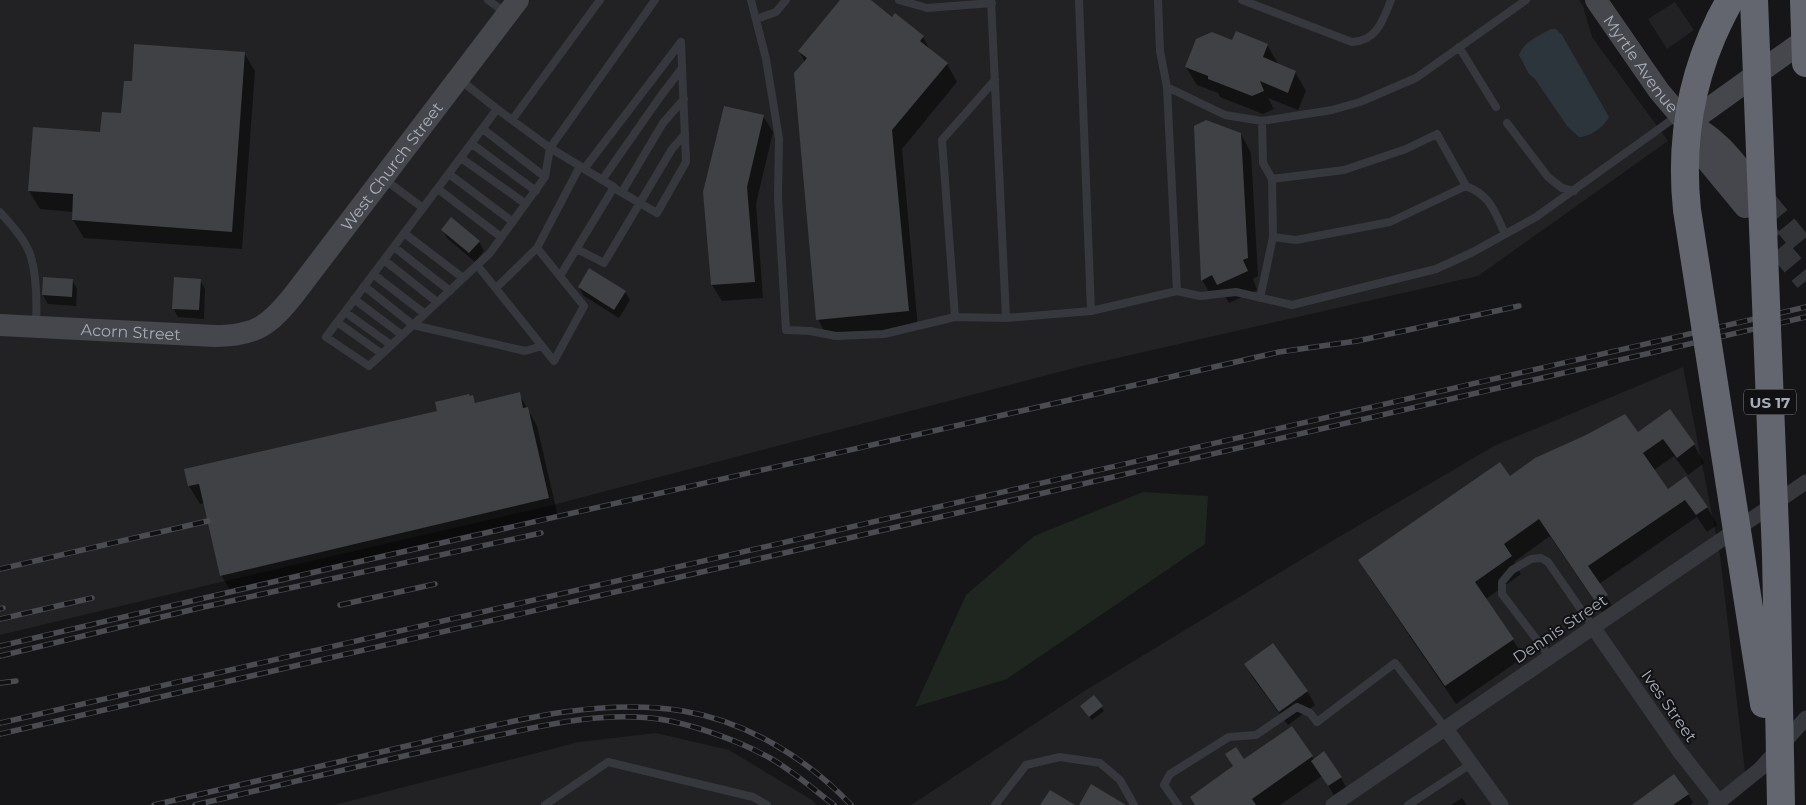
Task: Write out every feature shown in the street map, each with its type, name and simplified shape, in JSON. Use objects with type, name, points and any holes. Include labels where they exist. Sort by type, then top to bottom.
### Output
[{"type":"highway","name":"US 17","points":[[1754,0],[1776,555],[1780,805]]},
{"type":"highway","points":[[1804,0],[1806,63]]},
{"type":"highway","points":[[1725,10],[1705,51],[1694,87],[1686,133],[1684,183],[1693,252],[1780,805]]},
{"type":"street","name":"Myrtle Avenue","points":[[1596,0],[1659,91],[1683,119],[1697,149],[1755,204]]},
{"type":"street","name":"West Church Street","points":[[260,328],[272,320],[284,307],[513,7]]},
{"type":"street","points":[[1683,119],[1806,38]]},
{"type":"street","name":"Acorn Street","points":[[0,325],[215,336],[246,334],[260,328]]},
{"type":"street","name":"Dennis Street","points":[[1333,805],[1806,482]]},
{"type":"street","name":"Ives Street","points":[[1593,627],[1717,803]]},
{"type":"street","points":[[1717,803],[1760,769],[1806,718]]},
{"type":"street","points":[[1446,729],[1501,805]]},
{"type":"lane","points":[[488,0],[513,7]]},
{"type":"lane","points":[[512,120],[600,0]]},
{"type":"lane","points":[[497,109],[326,337],[369,366],[490,253],[545,178],[550,148],[655,0]]},
{"type":"lane","points":[[751,0],[766,60],[779,139],[778,198],[786,330],[810,331],[836,336],[884,334],[955,317],[1006,318],[1091,311],[1177,291],[1200,296],[1236,292],[1292,305],[1436,269],[1473,252],[1536,217],[1683,119]]},
{"type":"lane","points":[[756,19],[776,12],[786,0]]},
{"type":"lane","points":[[899,0],[927,8],[992,2],[1006,318]]},
{"type":"lane","points":[[1079,0],[1091,311]]},
{"type":"lane","points":[[1158,0],[1160,51],[1167,87],[1177,291]]},
{"type":"lane","points":[[1242,0],[1352,42],[1363,42],[1382,23],[1391,0]]},
{"type":"lane","points":[[1167,87],[1225,115],[1262,121],[1332,110],[1360,102],[1416,78],[1526,0]]},
{"type":"lane","points":[[459,78],[550,148],[582,167],[614,188],[657,213],[686,162],[681,42],[582,167],[538,248],[496,288]]},
{"type":"lane","points":[[1459,47],[1496,108]]},
{"type":"lane","points":[[602,180],[682,68]]},
{"type":"lane","points":[[955,317],[942,140],[995,80]]},
{"type":"lane","points":[[622,192],[662,123],[684,99]]},
{"type":"lane","points":[[1260,298],[1273,238],[1272,179],[1263,163],[1262,121]]},
{"type":"lane","points":[[1507,123],[1548,177],[1562,188],[1574,190]]},
{"type":"lane","points":[[483,129],[545,178]]},
{"type":"lane","points":[[577,249],[604,263],[672,149],[685,134]]},
{"type":"lane","points":[[1272,179],[1344,170],[1406,149],[1436,134],[1466,186],[1483,194],[1488,199],[1505,234]]},
{"type":"lane","points":[[472,144],[536,191]]},
{"type":"lane","points":[[461,158],[526,204]]},
{"type":"lane","points":[[449,174],[513,222]]},
{"type":"lane","points":[[382,178],[423,208]]},
{"type":"lane","points":[[1273,238],[1296,240],[1390,222],[1466,186]]},
{"type":"lane","points":[[560,276],[614,188]]},
{"type":"lane","points":[[438,189],[501,237]]},
{"type":"lane","points":[[0,212],[20,236],[31,256],[36,284],[36,327]]},
{"type":"lane","points":[[404,233],[463,278]]},
{"type":"lane","points":[[394,247],[450,291]]},
{"type":"lane","points":[[478,265],[554,361],[584,306],[538,248]]},
{"type":"lane","points":[[384,260],[437,302]]},
{"type":"lane","points":[[373,274],[425,314]]},
{"type":"lane","points":[[364,286],[413,325],[525,351],[542,346]]},
{"type":"lane","points":[[354,299],[402,336]]},
{"type":"lane","points":[[345,312],[391,345]]},
{"type":"lane","points":[[337,322],[382,354]]},
{"type":"lane","points":[[1550,657],[1502,594],[1502,582],[1512,570],[1531,559],[1540,558],[1548,562],[1593,627]]},
{"type":"lane","points":[[1178,805],[1164,785],[1170,774],[1229,737],[1256,735],[1297,707],[1310,713],[1317,722],[1395,663],[1446,729]]},
{"type":"lane","points":[[995,805],[1026,765],[1060,757],[1100,763],[1120,780],[1134,805]]},
{"type":"lane","points":[[545,805],[608,762],[753,797],[768,805]]},
{"type":"lane","points":[[1408,805],[1471,764]]},
{"type":"shaded area","points":[[0,0],[509,0],[285,293],[268,310],[246,322],[221,328],[0,316]]},
{"type":"shaded area","points":[[530,0],[1579,0],[1583,6],[1592,37],[1668,141],[1478,276],[1078,367],[553,505],[0,635],[0,335],[219,346],[289,315]]},
{"type":"shaded area","points":[[1675,2],[1694,30],[1667,49],[1648,19]]},
{"type":"shaded area","points":[[1551,29],[1556,29],[1562,35],[1609,117],[1600,128],[1583,137],[1579,137],[1567,126],[1535,79],[1529,74],[1519,55],[1528,42]]},
{"type":"shaded area","points":[[1683,367],[1720,555],[1747,789],[1728,805],[911,805],[1086,690],[1332,541],[1494,446]]},
{"type":"shaded area","points":[[1143,492],[1208,496],[1205,544],[1007,679],[915,707],[966,595],[1034,536]]},
{"type":"shaded area","points":[[656,733],[729,750],[812,800],[817,805],[334,805],[579,742]]},
{"type":"building","points":[[840,0],[871,0],[892,17],[895,13],[924,36],[920,41],[948,63],[892,130],[909,311],[816,320],[794,73],[807,58],[798,51]]},
{"type":"building","points":[[1236,31],[1268,44],[1263,57],[1296,71],[1288,93],[1260,81],[1264,91],[1252,96],[1208,79],[1208,76],[1185,67],[1196,39],[1212,32],[1232,40]]},
{"type":"building","points":[[134,44],[245,52],[232,232],[72,220],[73,194],[28,191],[33,127],[100,132],[102,112],[121,113],[124,81],[132,81]]},
{"type":"building","points":[[724,106],[764,115],[747,187],[755,282],[711,285],[703,192]]},
{"type":"building","points":[[1206,120],[1241,133],[1248,258],[1243,260],[1248,271],[1217,285],[1212,275],[1201,281],[1194,126]]},
{"type":"building","points":[[451,217],[480,241],[469,253],[441,230]]},
{"type":"building","points":[[589,268],[626,291],[614,310],[578,287]]},
{"type":"building","points":[[43,277],[73,279],[72,297],[42,295]]},
{"type":"building","points":[[174,277],[201,279],[199,310],[172,309]]},
{"type":"building","points":[[520,392],[523,408],[528,407],[549,498],[220,576],[199,484],[188,486],[184,469],[437,411],[435,402],[469,394],[470,396],[473,395],[475,403]]},
{"type":"building","points":[[1670,409],[1695,444],[1677,458],[1663,439],[1643,453],[1668,489],[1686,476],[1708,507],[1696,515],[1685,500],[1588,566],[1608,595],[1596,603],[1539,519],[1504,544],[1512,556],[1475,582],[1514,639],[1445,686],[1358,560],[1500,462],[1510,476],[1535,458],[1586,435],[1625,414],[1638,432]]},
{"type":"building","points":[[1273,643],[1308,691],[1279,712],[1244,664]]},
{"type":"building","points":[[1094,695],[1103,706],[1089,717],[1080,706]]},
{"type":"building","points":[[1292,726],[1313,756],[1252,799],[1256,805],[1195,805],[1190,797],[1233,766],[1225,754],[1236,747],[1244,759]]},
{"type":"building","points":[[1324,751],[1342,777],[1328,786],[1311,761]]},
{"type":"building","points":[[1674,774],[1689,794],[1673,805],[1632,805]]},
{"type":"building","points":[[1091,784],[1126,805],[1079,805]]},
{"type":"building","points":[[1050,790],[1075,805],[1040,805]]},
{"type":"tunnel","points":[[1765,200],[1806,250]]},
{"type":"tunnel","points":[[1758,223],[1806,281]]},
{"type":"railway","points":[[0,646],[349,564],[1279,352],[1357,341],[1519,306]]},
{"type":"railway","points":[[0,723],[1806,307]]},
{"type":"railway","points":[[0,734],[1806,317]]},
{"type":"railway","points":[[0,569],[208,521]]},
{"type":"railway","points":[[0,656],[199,608],[541,533]]},
{"type":"railway","points":[[340,605],[435,584]]},
{"type":"railway","points":[[0,619],[92,598]]},
{"type":"railway","points":[[0,683],[16,681]]},
{"type":"railway","points":[[154,805],[511,721],[581,710],[615,707],[649,707],[683,711],[730,723],[774,744],[796,758],[834,788],[851,805]]},
{"type":"railway","points":[[195,805],[518,731],[569,721],[620,717],[670,721],[695,727],[734,741],[778,763],[834,805]]}]
